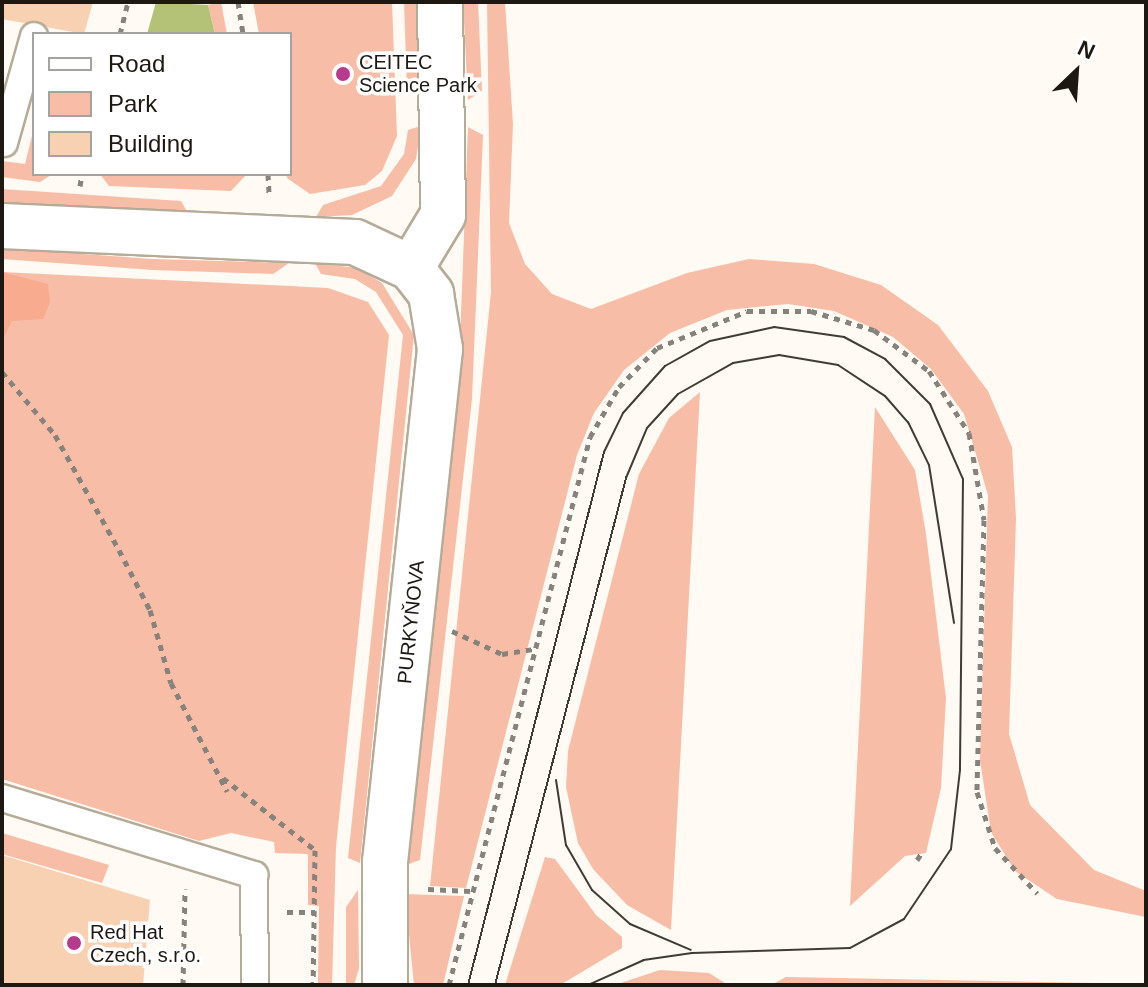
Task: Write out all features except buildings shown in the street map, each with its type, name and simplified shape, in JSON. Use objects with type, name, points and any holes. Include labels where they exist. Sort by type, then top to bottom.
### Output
[{"type":"street","points":[[2,226],[355,242],[411,268],[443,215],[440,2]]},
{"type":"street","name":"PURKYŇOVA","points":[[385,985],[384,870],[440,349],[431,294],[411,268]]},
{"type":"lane","points":[[4,143],[10,90],[32,40]]},
{"type":"lane","points":[[2,798],[254,875],[255,985]]},
{"type":"path","points":[[120,32],[128,2]]},
{"type":"path","points":[[238,2],[243,32]]},
{"type":"path","points":[[80,191],[82,176]]},
{"type":"path","points":[[268,176],[269,199]]},
{"type":"path","points":[[449,985],[470,891],[590,437],[645,359],[692,328],[747,311],[811,311],[874,330],[929,371],[974,448],[984,520],[977,792],[995,848],[1037,893]]},
{"type":"path","points":[[2,372],[55,435],[119,550],[150,610],[171,683],[227,791]]},
{"type":"path","points":[[451,630],[502,654],[533,649]]},
{"type":"path","points":[[219,775],[315,850],[313,985]]},
{"type":"path","points":[[917,860],[921,854]]},
{"type":"path","points":[[183,985],[185,880]]},
{"type":"path","points":[[423,881],[423,889],[470,891]]},
{"type":"green space","points":[[221,2],[227,32],[215,32],[208,5]]},
{"type":"green space","points":[[253,2],[392,2],[397,136],[382,171],[365,185],[310,194],[287,178],[292,176],[292,32],[259,32]]},
{"type":"green space","points":[[404,2],[419,2],[422,98],[407,89]]},
{"type":"green space","points":[[463,2],[478,2],[482,91],[468,100]]},
{"type":"green space","points":[[487,2],[505,2],[513,124],[509,223],[525,264],[552,294],[591,309],[687,273],[749,259],[814,264],[881,285],[938,325],[988,391],[1012,447],[1016,519],[1009,734],[1030,805],[1094,870],[1146,891],[1146,917],[1057,899],[1015,871],[991,832],[980,760],[988,495],[964,414],[931,369],[893,337],[834,311],[788,304],[727,310],[670,333],[624,370],[594,413],[577,455],[466,888],[430,886],[491,292]]},
{"type":"green space","points":[[421,126],[416,159],[392,196],[352,215],[316,217],[323,205],[381,186],[404,154],[408,130]]},
{"type":"green space","points":[[468,127],[483,135],[472,399],[420,860],[406,865],[458,396]]},
{"type":"green space","points":[[32,136],[32,176],[50,176],[40,182],[2,177],[2,161],[25,164]]},
{"type":"green space","points":[[102,176],[245,176],[231,191],[109,186]]},
{"type":"green space","points":[[2,189],[181,201],[189,215],[2,202]]},
{"type":"green space","points":[[2,248],[152,259],[289,263],[273,274],[153,270],[2,259]]},
{"type":"green space","points":[[315,263],[357,268],[382,283],[414,335],[360,863],[348,858],[403,335],[376,292],[355,279],[321,274]]},
{"type":"green space","points":[[2,272],[328,288],[368,302],[389,335],[336,847],[332,985],[318,985],[319,906],[308,905],[308,854],[275,853],[274,842],[231,833],[199,841],[2,779]]},
{"type":"green space","points":[[700,392],[671,930],[627,905],[593,869],[578,843],[566,787],[568,751],[639,474],[669,418]]},
{"type":"green space","points":[[875,407],[915,470],[946,698],[941,788],[926,853],[905,856],[850,906]]},
{"type":"green space","points":[[2,833],[109,865],[102,883],[2,854]]},
{"type":"green space","points":[[545,857],[555,859],[596,915],[622,937],[622,948],[560,985],[505,985]]},
{"type":"green space","points":[[358,890],[359,968],[354,985],[346,985],[346,907]]},
{"type":"green space","points":[[405,894],[464,896],[443,985],[414,985]]},
{"type":"green space","points":[[660,970],[709,973],[728,985],[615,985]]},
{"type":"green space","points":[[786,977],[1146,984],[1146,985],[771,985]]},
{"type":"shaded area","points":[[156,2],[208,5],[215,32],[148,32]]},
{"type":"shaded area","points":[[2,272],[48,284],[50,302],[43,319],[12,321],[2,341]]},
{"type":"tram line","points":[[468,985],[604,452],[623,413],[665,366],[710,341],[774,327],[844,337],[885,359],[930,404],[963,479],[960,770],[951,849],[904,919],[850,948],[692,953],[644,960],[588,985]]},
{"type":"tram line","points":[[495,985],[626,478],[647,428],[678,394],[733,363],[779,355],[838,365],[885,396],[908,422],[929,465],[954,623]]},
{"type":"tram line","points":[[556,780],[566,845],[592,890],[630,924],[691,950]]},
{"type":"place","name":"CEITEC Science Park","points":[[343,74]]},
{"type":"place","name":"Red Hat Czech, s.r.o.","points":[[74,943]]}]
